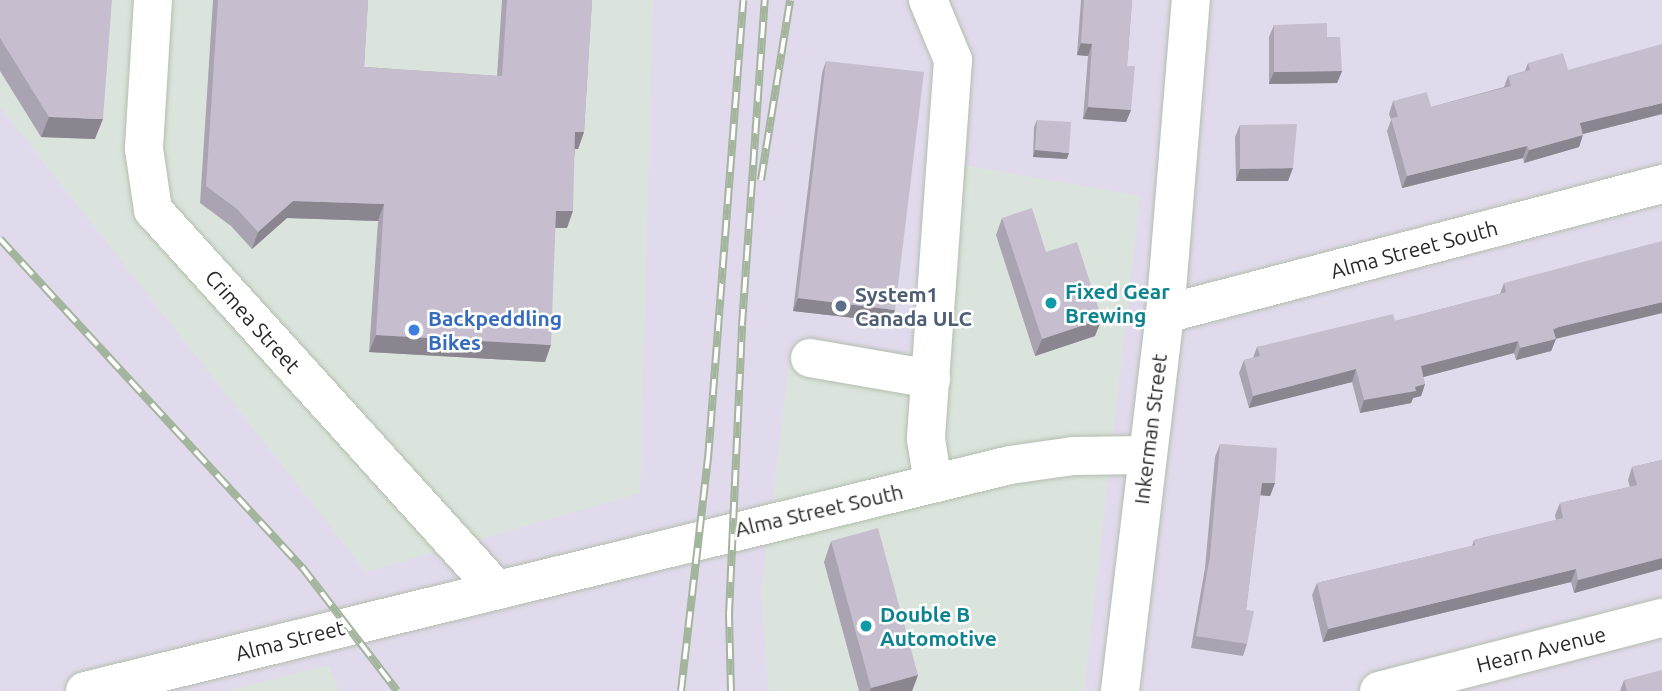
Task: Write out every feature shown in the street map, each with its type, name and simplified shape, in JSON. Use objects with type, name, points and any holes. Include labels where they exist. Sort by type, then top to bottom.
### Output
[{"type":"street","name":"Crimea Street","points":[[153,0],[145,149],[153,210],[495,588]]},
{"type":"street","points":[[928,0],[953,60],[926,439],[933,483]]},
{"type":"street","name":"Inkerman Street","points":[[1120,691],[1146,455],[1165,314],[1191,0]]},
{"type":"street","name":"Alma Street South","points":[[1165,314],[1662,184]]},
{"type":"street","points":[[810,358],[930,379]]},
{"type":"street","name":"Alma Street South","points":[[495,588],[933,483],[1073,456],[1146,455]]},
{"type":"street","name":"Alma Street","points":[[85,691],[205,677],[495,588]]},
{"type":"street","name":"Hearn Avenue","points":[[1380,691],[1662,618]]},
{"type":"shaded area","points":[[0,0],[653,0],[640,493],[366,572],[0,107]]},
{"type":"shaded area","points":[[946,162],[1140,196],[1084,691],[769,691],[761,593],[790,357],[905,378]]},
{"type":"shaded area","points":[[328,665],[339,691],[225,691]]},
{"type":"building","points":[[0,0],[112,0],[103,119],[49,117],[0,38]]},
{"type":"building","points":[[218,0],[368,0],[364,67],[502,76],[507,0],[592,0],[584,132],[575,132],[573,211],[556,211],[551,345],[376,335],[384,204],[293,201],[258,232],[237,209],[206,186]]},
{"type":"building","points":[[1084,0],[1132,0],[1127,66],[1135,66],[1131,110],[1088,107],[1092,44],[1081,43]]},
{"type":"building","points":[[1327,23],[1327,37],[1340,37],[1342,71],[1274,72],[1274,25]]},
{"type":"building","points":[[1662,44],[1662,103],[1580,123],[1583,135],[1529,150],[1527,146],[1407,176],[1391,118],[1398,117],[1393,101],[1427,92],[1431,107],[1511,86],[1508,76],[1530,70],[1528,63],[1563,53],[1568,70]]},
{"type":"building","points":[[826,61],[924,72],[895,310],[798,298]]},
{"type":"building","points":[[1037,120],[1071,122],[1069,153],[1035,150]]},
{"type":"building","points":[[1297,124],[1293,168],[1240,169],[1240,125]]},
{"type":"building","name":"Fixed Gear Brewing","points":[[1032,208],[1046,252],[1077,242],[1102,319],[1042,339],[1002,218]]},
{"type":"building","points":[[1662,241],[1662,302],[1553,329],[1556,339],[1520,348],[1518,341],[1421,366],[1425,384],[1415,387],[1416,391],[1364,400],[1356,369],[1253,396],[1244,360],[1260,356],[1257,347],[1393,314],[1395,321],[1506,292],[1504,283]]},
{"type":"building","points":[[1220,444],[1277,448],[1275,483],[1262,483],[1246,610],[1254,611],[1247,644],[1196,636],[1210,556]]},
{"type":"building","points":[[1662,460],[1662,558],[1578,580],[1576,569],[1328,629],[1317,583],[1475,545],[1474,540],[1563,518],[1560,503],[1637,485],[1632,467]]},
{"type":"building","name":"Double B Automotive","points":[[878,528],[918,675],[871,688],[831,541]]},
{"type":"building","points":[[1662,670],[1662,691],[1627,691],[1624,680]]},
{"type":"railway","points":[[681,691],[708,459],[743,0]]},
{"type":"railway","points":[[731,691],[729,614],[742,325],[765,0]]},
{"type":"railway","points":[[761,180],[790,0]]},
{"type":"railway","points":[[0,239],[302,567],[397,691]]},
{"type":"place","name":"Fixed Gear Brewing","points":[[1051,303]]},
{"type":"place","name":"System1 Canada ULC","points":[[841,306]]},
{"type":"place","name":"Backpeddling Bikes","points":[[414,330]]},
{"type":"place","name":"Double B Automotive","points":[[866,626]]}]
